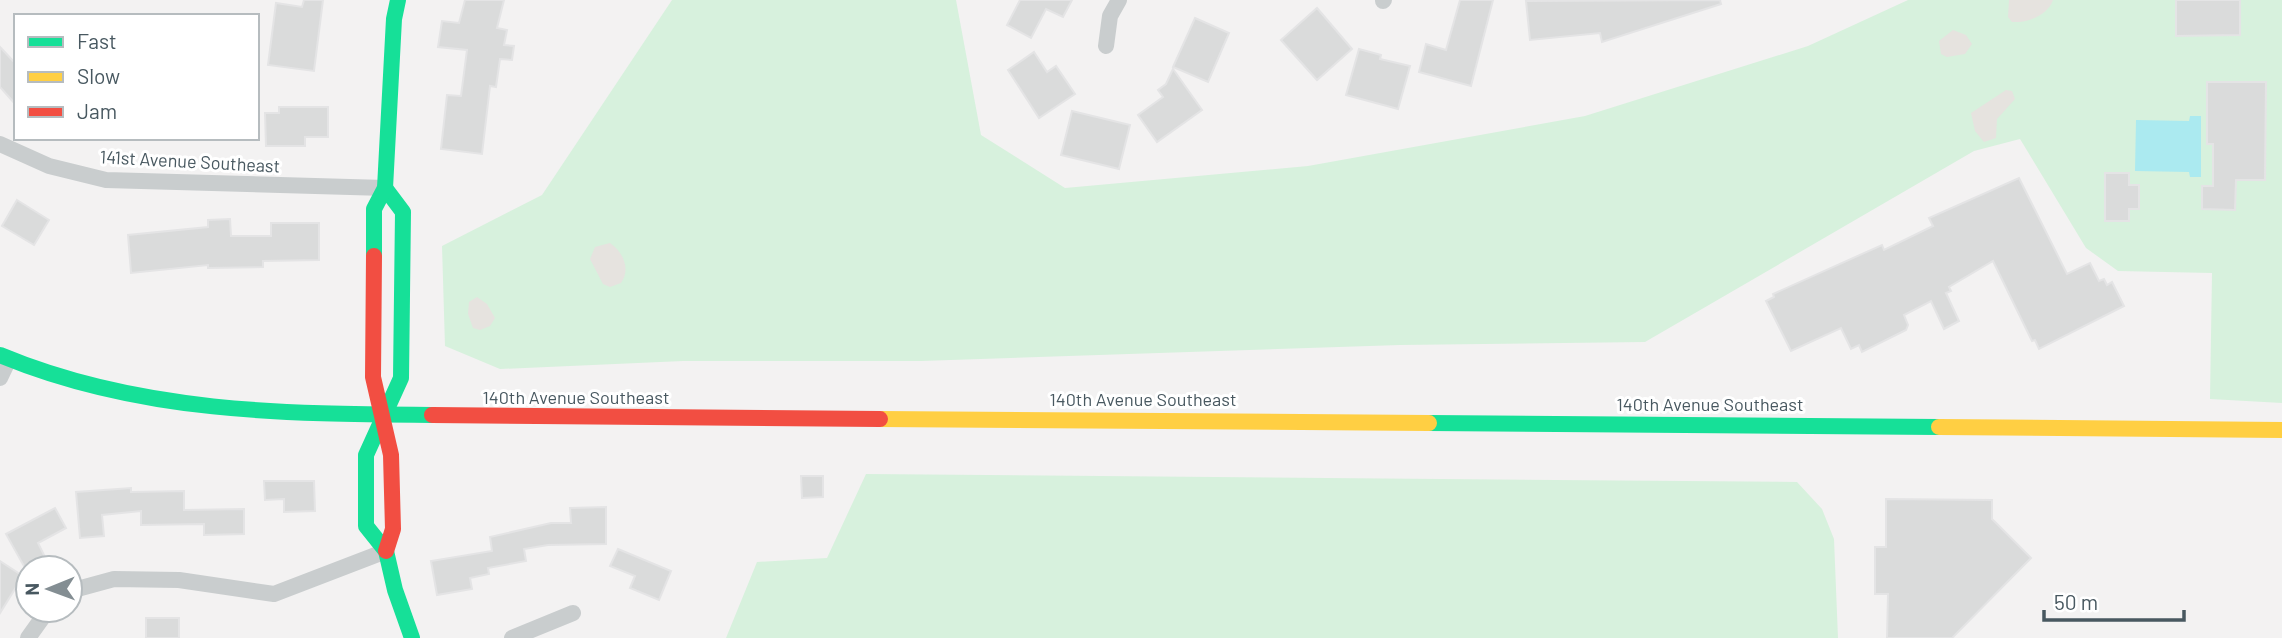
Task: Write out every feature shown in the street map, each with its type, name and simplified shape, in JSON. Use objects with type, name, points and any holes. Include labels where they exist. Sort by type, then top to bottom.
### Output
[{"type":"main road","points":[[386,551],[393,529],[391,468],[383,416],[373,377],[374,209],[385,188],[394,19],[398,0]]},
{"type":"main road","points":[[385,188],[403,212],[401,379],[366,455],[366,526],[386,551],[395,590],[412,638]]},
{"type":"main road","name":"140th Avenue Southeast","points":[[5,357],[89,384],[148,397],[250,413],[2282,430]]},
{"type":"street","points":[[1106,46],[1110,16],[1119,0]]},
{"type":"street","name":"141st Avenue Southeast","points":[[0,144],[49,166],[106,180],[385,188]]},
{"type":"street","name":"140th Avenue Southeast","points":[[0,378],[5,357]]},
{"type":"street","points":[[84,585],[97,581],[140,579],[195,581],[254,594],[274,594],[386,551]]},
{"type":"street","points":[[512,638],[573,613]]},
{"type":"green space","points":[[672,0],[956,0],[981,135],[1065,188],[1308,166],[1585,116],[1808,46],[1908,0],[2282,0],[2282,403],[2210,399],[2212,273],[2118,271],[2086,248],[2020,139],[1974,151],[1645,342],[1400,345],[921,361],[683,361],[500,369],[445,346],[442,246],[542,195]]},
{"type":"green space","points":[[866,474],[1797,482],[1822,509],[1834,539],[1838,638],[726,638],[757,562],[827,558]]},
{"type":"sand","points":[[2009,0],[2053,0],[2047,10],[2037,17],[2012,22],[2008,17]]},
{"type":"sand","points":[[1953,30],[1966,35],[1972,44],[1965,54],[1947,57],[1941,54],[1939,41]]},
{"type":"sand","points":[[2006,90],[2012,91],[2015,99],[1997,119],[1996,138],[1984,142],[1975,131],[1971,113]]},
{"type":"sand","points":[[610,243],[622,256],[625,272],[621,283],[610,287],[603,284],[590,259],[595,247]]},
{"type":"sand","points":[[477,297],[487,304],[495,318],[490,326],[480,330],[473,328],[468,314],[469,302]]},
{"type":"water","points":[[2190,116],[2201,116],[2201,177],[2190,177],[2189,172],[2135,171],[2136,120],[2189,121]]},
{"type":"building","points":[[304,0],[323,0],[314,71],[268,65],[276,3],[302,7]]},
{"type":"building","points":[[465,0],[504,0],[497,28],[507,30],[504,45],[514,46],[512,60],[500,59],[496,87],[490,86],[482,154],[441,149],[447,95],[461,96],[467,50],[438,47],[442,21],[459,23]]},
{"type":"building","points":[[1020,0],[1072,0],[1063,17],[1046,9],[1031,38],[1007,25]]},
{"type":"building","points":[[1460,0],[1493,0],[1471,86],[1419,72],[1426,44],[1446,50]]},
{"type":"building","points":[[1720,0],[1721,4],[1602,42],[1600,33],[1530,40],[1526,1]]},
{"type":"building","points":[[2176,0],[2240,0],[2240,35],[2176,36]]},
{"type":"building","points":[[1317,8],[1352,49],[1317,80],[1281,40]]},
{"type":"building","points":[[1195,18],[1229,33],[1208,82],[1173,67]]},
{"type":"building","points":[[0,47],[14,62],[14,103],[0,87]]},
{"type":"building","points":[[1359,49],[1381,55],[1380,59],[1410,66],[1398,109],[1346,95]]},
{"type":"building","points":[[1034,52],[1047,72],[1056,66],[1075,94],[1039,118],[1008,70]]},
{"type":"building","points":[[1173,69],[1202,110],[1157,142],[1138,115],[1163,97],[1158,90],[1166,84]]},
{"type":"building","points":[[2207,82],[2266,82],[2265,180],[2236,180],[2235,210],[2202,209],[2202,186],[2213,186],[2213,144],[2207,144]]},
{"type":"building","points":[[279,107],[328,107],[328,137],[305,137],[305,146],[266,146],[265,113],[279,113]]},
{"type":"building","points":[[1072,111],[1130,125],[1119,169],[1061,155]]},
{"type":"building","points":[[2105,173],[2129,173],[2129,185],[2139,185],[2139,209],[2129,209],[2129,221],[2105,221]]},
{"type":"building","points":[[2019,178],[2067,274],[2090,263],[2099,281],[2104,279],[2107,285],[2112,282],[2124,306],[2039,349],[2035,340],[2032,341],[1993,261],[1949,287],[1951,291],[1946,293],[1959,321],[1944,329],[1931,301],[1904,315],[1908,325],[1906,330],[1862,352],[1859,345],[1851,349],[1841,328],[1791,351],[1766,301],[1774,297],[1773,294],[1882,245],[1884,250],[1933,226],[1929,218]]},
{"type":"building","points":[[17,200],[49,220],[34,245],[2,226]]},
{"type":"building","points":[[230,219],[231,236],[271,236],[271,223],[319,223],[319,260],[263,261],[263,267],[208,268],[208,265],[131,273],[128,235],[208,227],[208,220]]},
{"type":"building","points":[[801,476],[823,476],[823,497],[802,498]]},
{"type":"building","points":[[264,481],[314,481],[315,511],[284,512],[284,499],[265,500]]},
{"type":"building","points":[[131,488],[131,492],[184,491],[184,510],[244,509],[244,534],[204,535],[204,524],[141,525],[141,511],[102,515],[104,536],[80,538],[76,492]]},
{"type":"building","points":[[1886,499],[1992,500],[1992,519],[2031,558],[1952,638],[1887,638],[1888,594],[1875,594],[1875,547],[1886,547]]},
{"type":"building","points":[[606,507],[606,544],[548,545],[524,549],[526,561],[488,568],[489,574],[470,578],[472,589],[437,595],[431,561],[492,551],[490,537],[551,523],[571,523],[570,508]]},
{"type":"building","points":[[55,508],[66,528],[38,543],[44,554],[17,554],[6,534]]},
{"type":"building","points":[[618,549],[671,571],[659,600],[630,588],[635,576],[610,566]]},
{"type":"building","points":[[0,561],[14,570],[14,590],[0,613]]},
{"type":"building","points":[[146,618],[179,618],[179,638],[146,638]]},
{"type":"traffic: fast","points":[[374,256],[374,209],[385,188],[394,19],[398,0]]},
{"type":"traffic: fast","points":[[385,188],[403,212],[401,378],[366,455],[366,526],[386,551],[395,590],[412,638]]},
{"type":"traffic: fast","points":[[0,355],[105,389],[159,399],[267,411],[432,415]]},
{"type":"traffic: fast","points":[[1429,423],[1939,427]]},
{"type":"traffic: slow","points":[[880,419],[1429,423]]},
{"type":"traffic: slow","points":[[1939,427],[2282,430]]},
{"type":"traffic: jam","points":[[374,256],[373,377],[391,455],[393,529],[386,551]]},
{"type":"traffic: jam","points":[[432,415],[880,419]]}]
